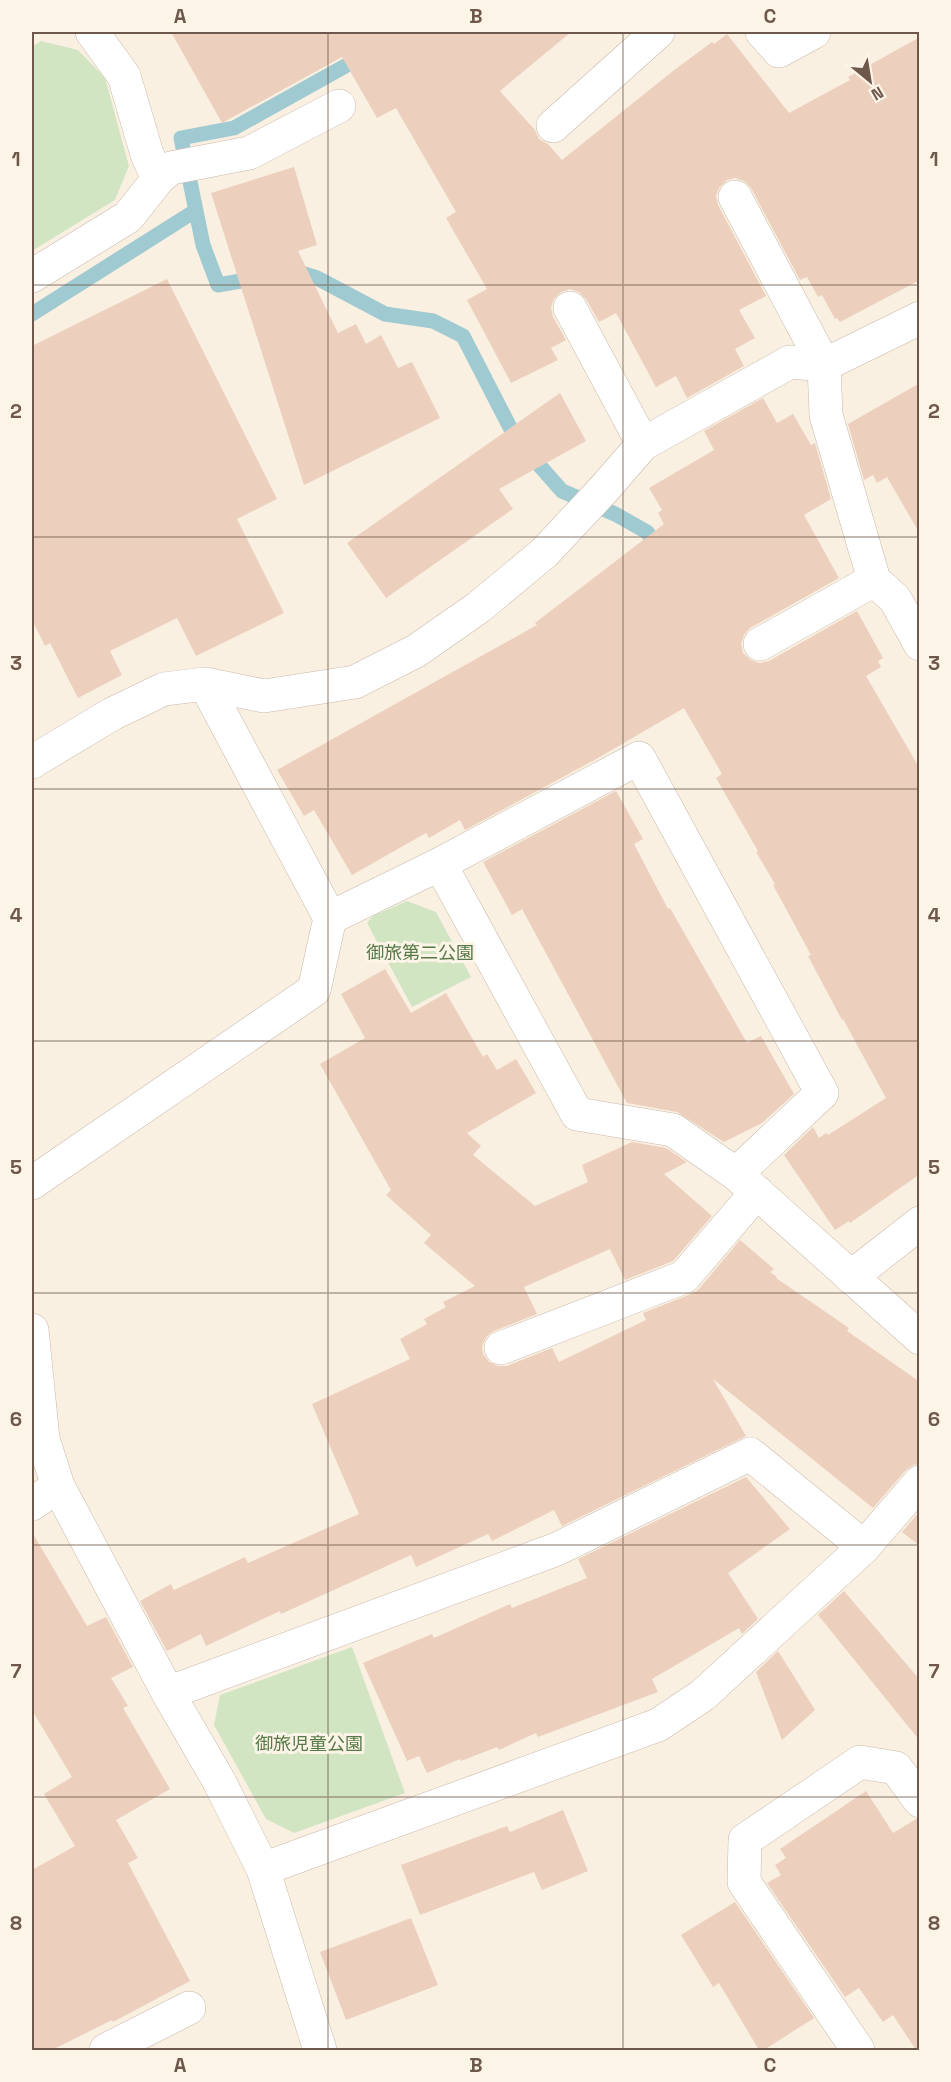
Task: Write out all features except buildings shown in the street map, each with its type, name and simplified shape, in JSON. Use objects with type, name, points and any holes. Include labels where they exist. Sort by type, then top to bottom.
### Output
[{"type":"street","points":[[92,32],[124,76],[147,154],[165,174]]},
{"type":"street","points":[[553,126],[658,32]]},
{"type":"street","points":[[762,32],[779,51],[814,32]]},
{"type":"street","points":[[32,276],[128,217],[165,174],[210,160],[249,153],[339,106]]},
{"type":"street","points":[[735,197],[824,365],[826,415],[920,645]]},
{"type":"street","points":[[570,308],[643,444]]},
{"type":"street","points":[[32,762],[112,714],[164,689],[205,684],[264,696],[355,682],[416,651],[479,607],[544,554],[643,444],[790,362],[824,365],[920,318]]},
{"type":"street","points":[[760,644],[896,588]]},
{"type":"street","points":[[32,1183],[314,990],[330,918],[205,684]]},
{"type":"street","points":[[330,918],[440,864],[639,758],[822,1093],[746,1183],[684,1277],[501,1348]]},
{"type":"street","points":[[440,864],[577,1114],[673,1130],[746,1183],[920,1338]]},
{"type":"street","points":[[851,1277],[920,1223]]},
{"type":"street","points":[[32,1330],[43,1439],[58,1486],[168,1693],[219,1781],[262,1869],[320,2050]]},
{"type":"street","points":[[168,1693],[557,1549],[750,1454],[864,1547]]},
{"type":"street","points":[[262,1869],[658,1725],[703,1695],[864,1547],[920,1482]]},
{"type":"street","points":[[32,1504],[58,1486]]},
{"type":"street","points":[[858,2050],[744,1882],[745,1840],[860,1762],[896,1768],[920,1801]]},
{"type":"street","points":[[106,2050],[189,2008]]},
{"type":"green space","points":[[41,41],[78,50],[105,78],[129,166],[115,200],[32,251],[32,47]]},
{"type":"green space","name":"御旅第二公園","points":[[407,901],[436,912],[471,977],[412,1007],[367,923],[373,916]]},
{"type":"green space","name":"御旅児童公園","points":[[352,1647],[405,1793],[294,1833],[266,1819],[214,1725],[220,1695]]},
{"type":"waterway","points":[[258,278],[218,285],[203,245],[181,138],[234,128],[365,55]]},
{"type":"waterway","points":[[32,314],[195,211]]},
{"type":"waterway","points":[[290,272],[295,271],[317,278],[385,314],[433,321],[463,336],[516,439],[562,491],[615,514],[647,532],[660,550]]}]
